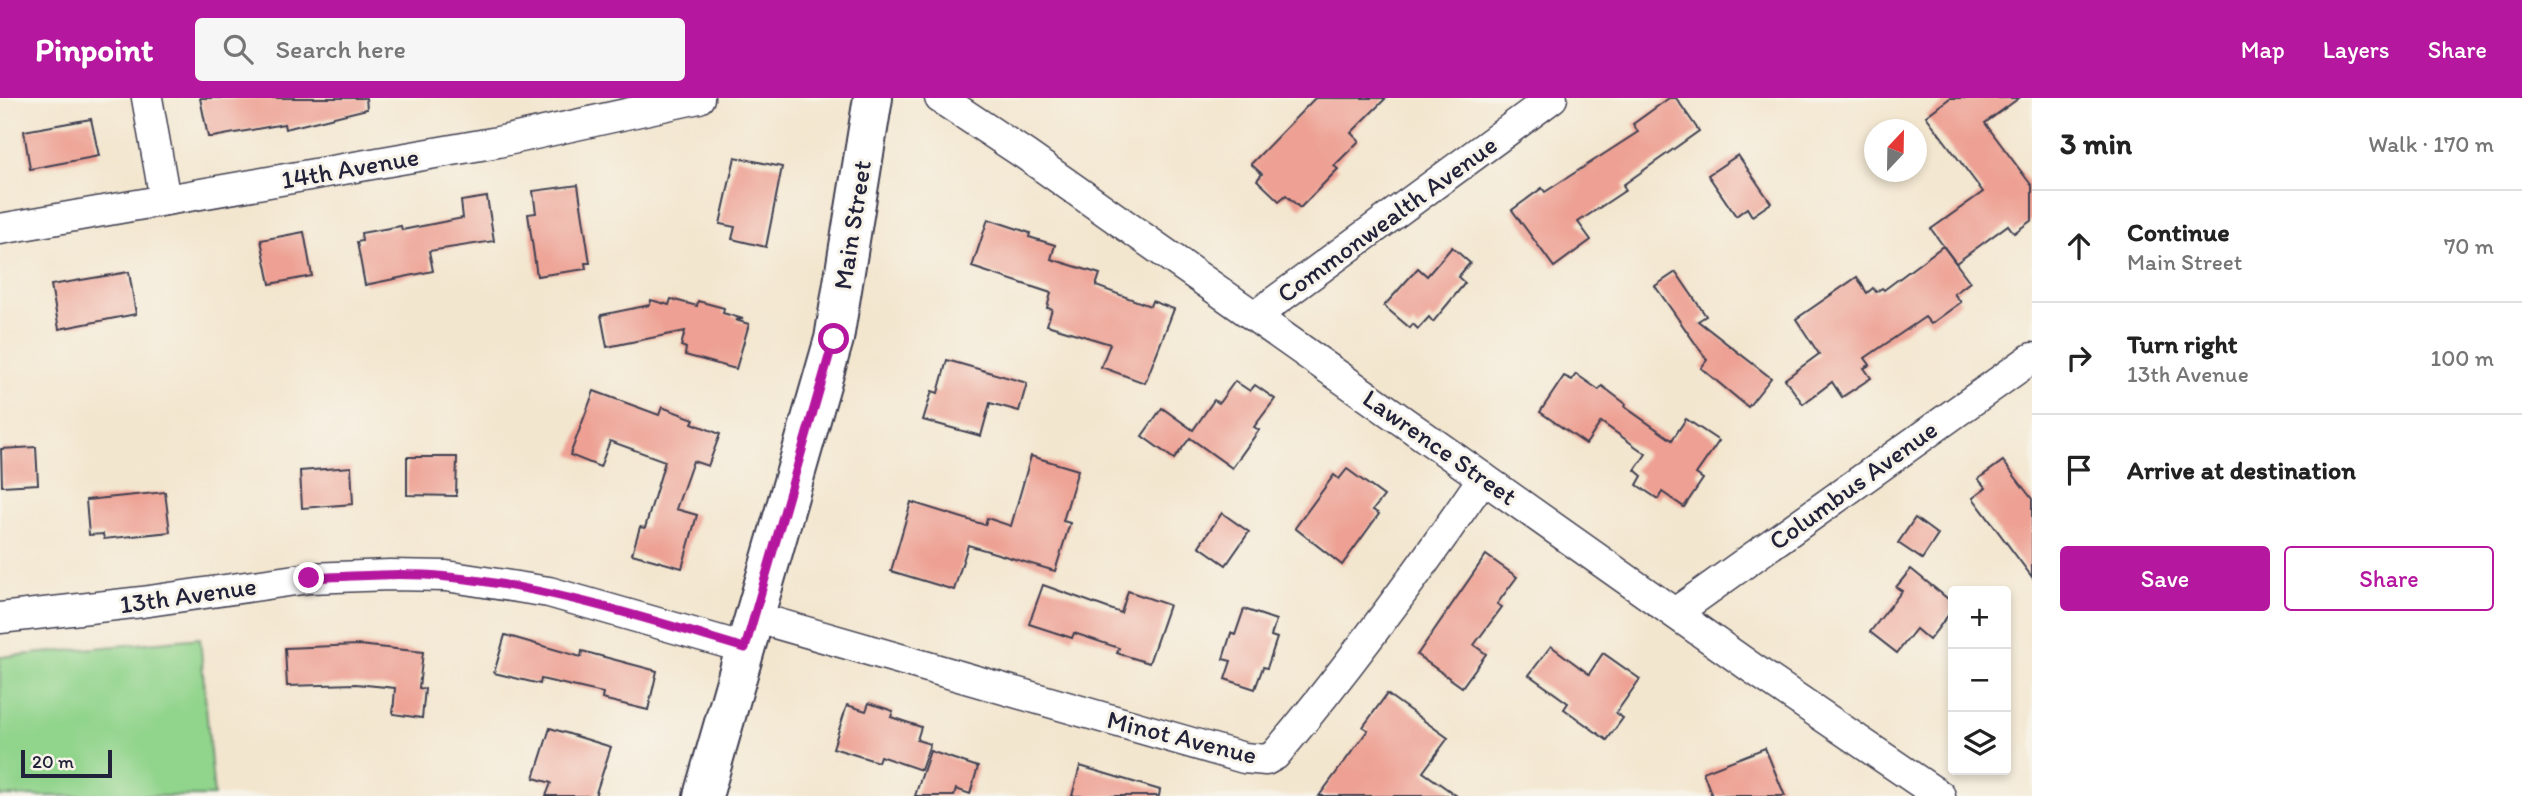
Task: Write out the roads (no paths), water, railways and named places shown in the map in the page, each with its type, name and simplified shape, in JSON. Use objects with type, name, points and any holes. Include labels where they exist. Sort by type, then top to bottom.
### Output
[{"type":"main road","name":"Main Street","points":[[703,796],[834,339],[873,98]]},
{"type":"street","points":[[147,98],[165,200]]},
{"type":"street","name":"14th Avenue","points":[[0,229],[498,142],[699,98]]},
{"type":"street","name":"Lawrence Street","points":[[940,98],[1026,155],[1675,613],[1940,796]]},
{"type":"street","name":"Commonwealth Avenue","points":[[1255,316],[1552,98]]},
{"type":"street","name":"Columbus Avenue","points":[[1675,613],[2032,358]]},
{"type":"street","name":"Minot Avenue","points":[[749,633],[1244,758],[1266,760],[1275,755],[1339,676],[1422,566],[1483,478]]},
{"type":"street","name":"13th Avenue","points":[[0,618],[142,602],[309,578],[446,576],[549,592],[749,633]]}]
